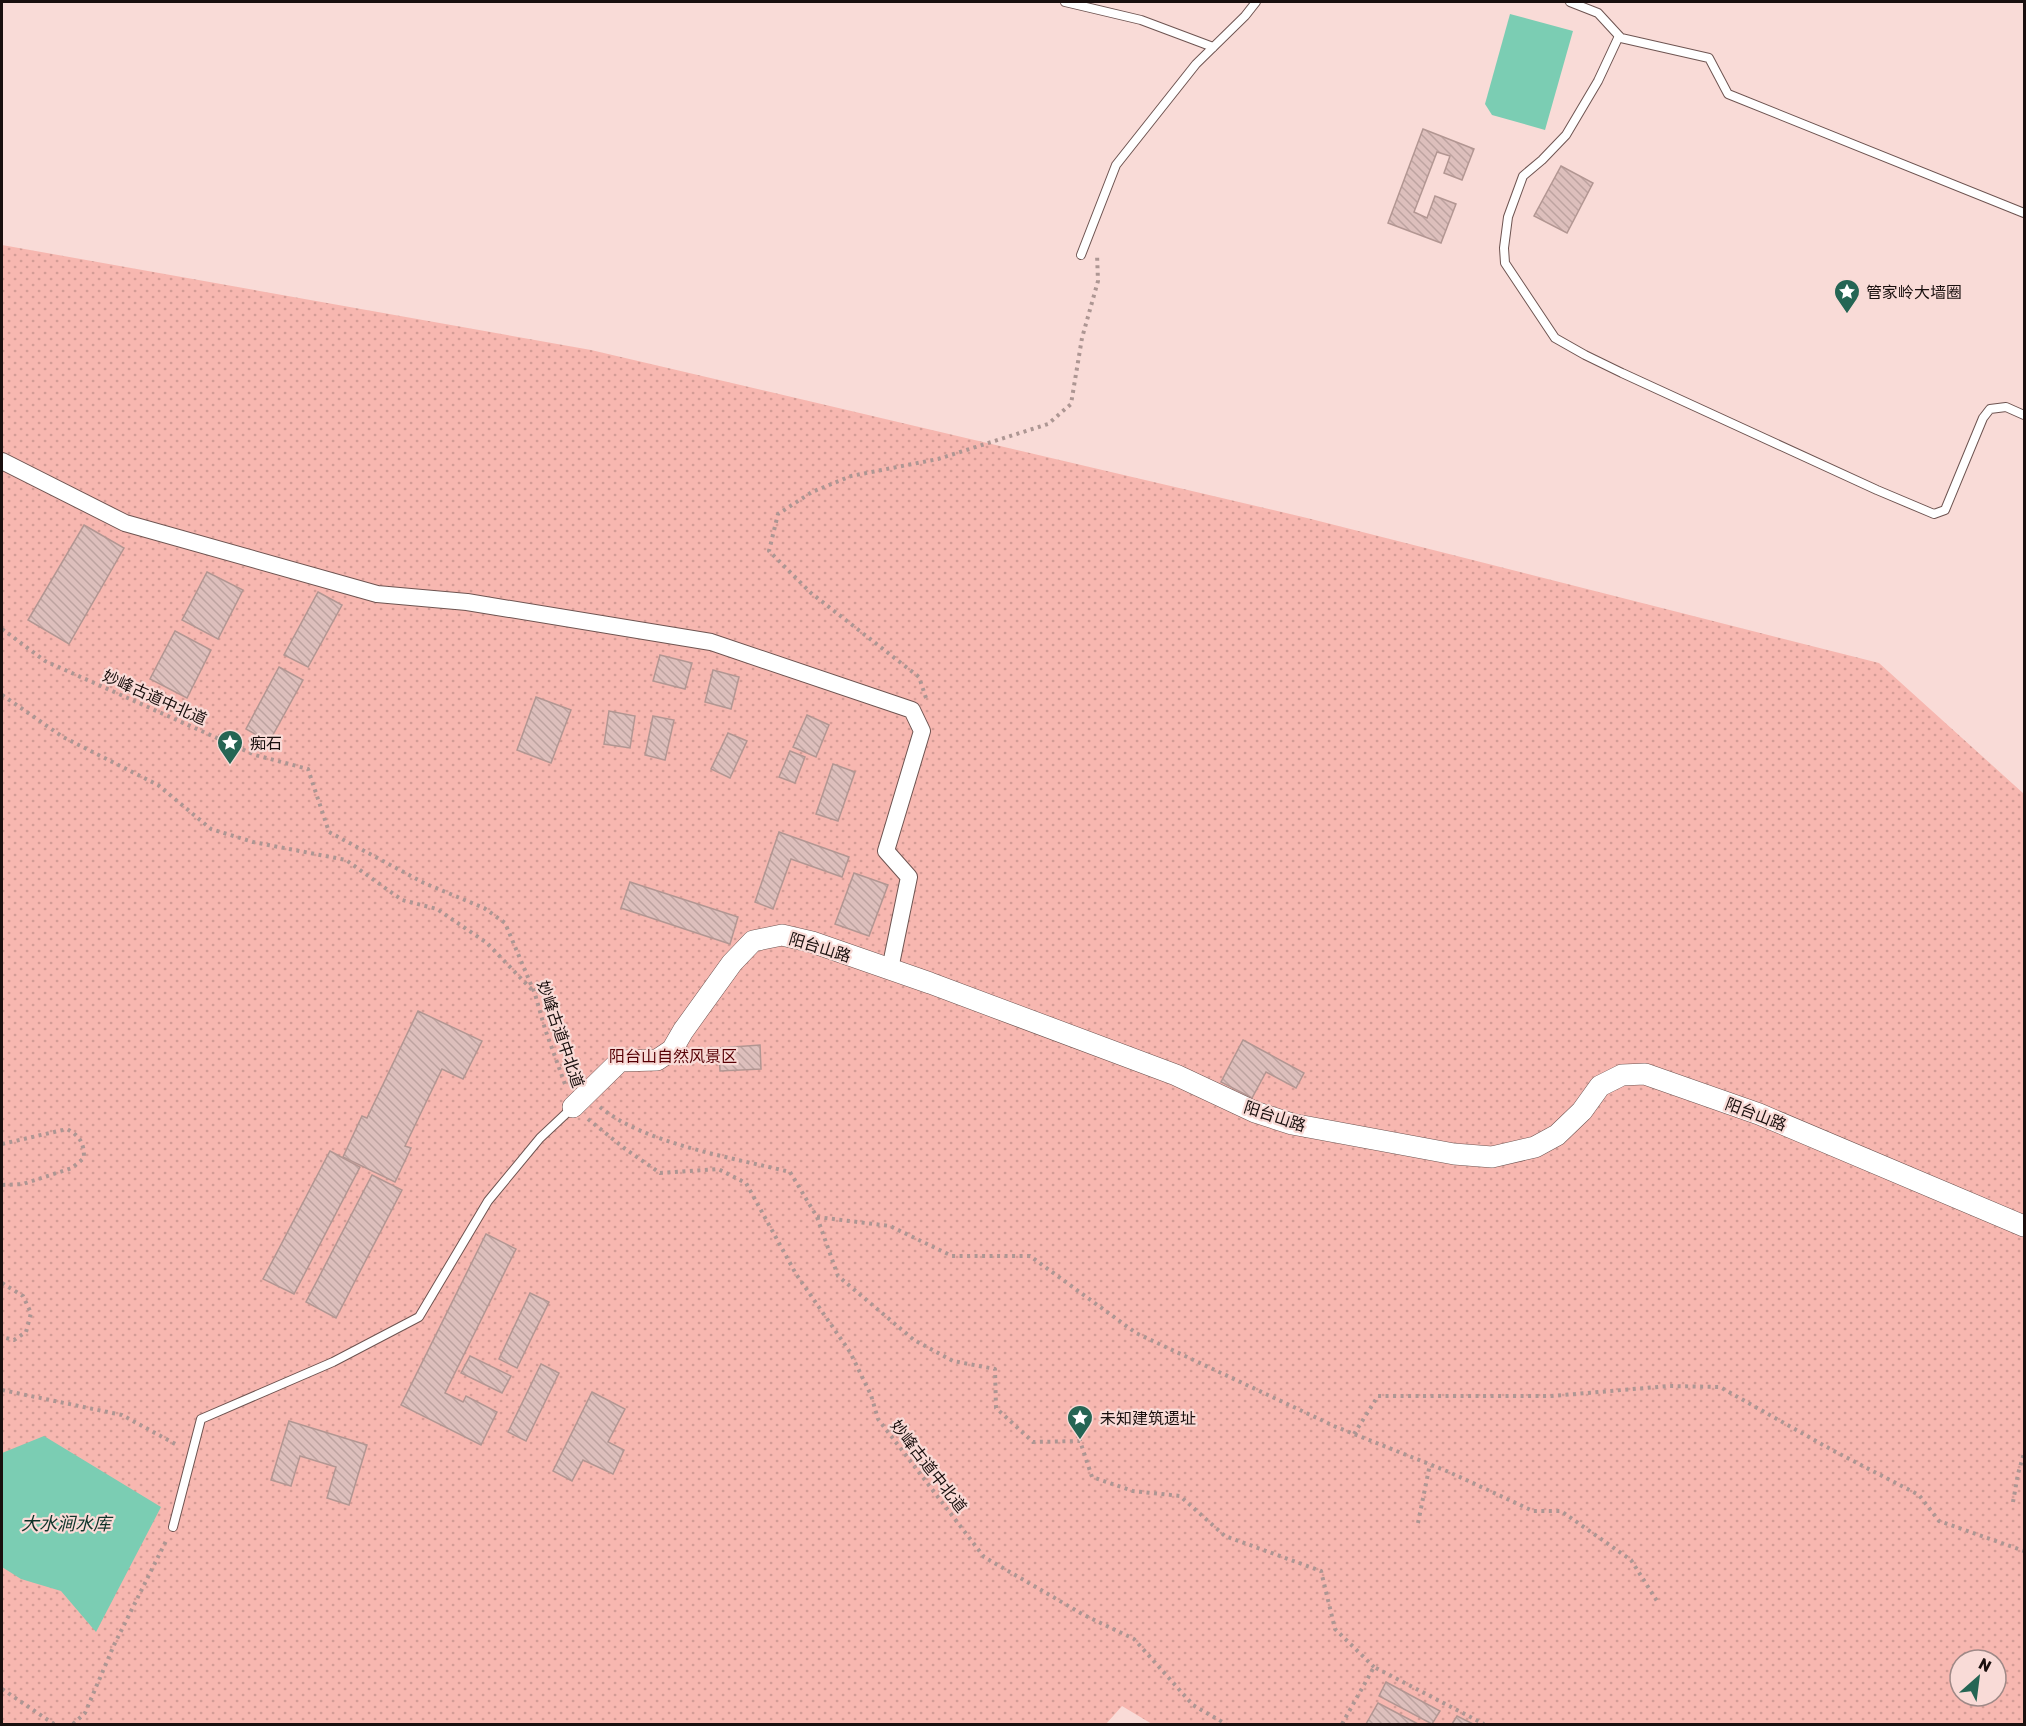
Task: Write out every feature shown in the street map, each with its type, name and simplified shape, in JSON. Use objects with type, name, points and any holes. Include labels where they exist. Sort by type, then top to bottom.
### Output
[{"type":"street","points":[[2,461],[125,523],[377,594],[466,602],[711,642],[912,710],[922,731],[886,851],[909,877],[890,969]]},
{"type":"street","name":"阳台山路","points":[[579,1101],[620,1061],[657,1060],[672,1050],[732,963],[753,941],[782,936],[812,942],[890,969],[1176,1075],[1255,1112],[1292,1124],[1454,1154],[1492,1157],[1535,1147],[1557,1135],[1582,1111],[1600,1086],[1622,1075],[1645,1074],[1759,1114],[2025,1226]]},
{"type":"lane","points":[[1065,2],[1141,20],[1213,47]]},
{"type":"lane","points":[[1081,255],[1116,165],[1196,64],[1245,16],[1256,2]]},
{"type":"lane","points":[[1570,2],[1598,13],[1621,38],[1708,58],[1728,94],[2025,213]]},
{"type":"lane","points":[[1619,36],[1598,81],[1566,135],[1523,176],[1508,217],[1504,248],[1505,263],[1555,338],[1585,356],[1713,416],[1877,490],[1934,513],[1945,510],[1983,418],[1990,409],[2006,407],[2025,415]]},
{"type":"lane","points":[[172,1527],[201,1419],[333,1362],[419,1317],[488,1201],[540,1138],[579,1101]]},
{"type":"path","points":[[922,731],[929,706],[919,677],[811,593],[769,551],[778,514],[812,492],[851,476],[938,459],[1048,424],[1071,404],[1082,338],[1098,281],[1097,254],[1091,230]]},
{"type":"path","name":"妙峰古道中北道","points":[[2,630],[45,661],[255,755],[308,770],[329,832],[424,884],[484,908],[505,923],[536,994],[545,1029],[579,1101],[624,1148],[660,1173],[718,1169],[746,1183],[796,1275],[850,1352],[871,1395],[878,1419],[984,1557],[1084,1615],[1134,1640],[1193,1705],[1226,1725]]},
{"type":"path","points":[[2,695],[63,737],[158,785],[211,829],[253,842],[346,860],[402,900],[437,909],[487,943],[536,994]]},
{"type":"path","points":[[579,1101],[665,1140],[790,1172],[817,1217],[838,1276],[914,1340],[953,1361],[995,1369],[996,1408],[1033,1442],[1080,1442],[1092,1477],[1133,1491],[1180,1496],[1226,1536],[1321,1571],[1335,1629],[1374,1667],[1484,1725]]},
{"type":"path","points":[[2,1144],[67,1129],[76,1134],[84,1145],[84,1158],[72,1168],[23,1184],[2,1185]]},
{"type":"path","points":[[817,1217],[890,1226],[952,1256],[1030,1256],[1136,1333],[1354,1434],[1430,1464],[1533,1511],[1562,1511],[1631,1560],[1657,1601]]},
{"type":"path","points":[[2,1284],[23,1296],[31,1313],[26,1332],[14,1340],[2,1337]]},
{"type":"path","points":[[1354,1434],[1378,1396],[1552,1396],[1669,1386],[1720,1387],[1832,1450],[1919,1495],[1939,1521],[2025,1551]]},
{"type":"path","points":[[2,1390],[122,1415],[192,1454]]},
{"type":"path","points":[[2013,1502],[2018,1474],[2025,1453]]},
{"type":"path","points":[[1418,1524],[1430,1464]]},
{"type":"path","points":[[73,1725],[85,1713],[114,1645],[172,1527]]},
{"type":"path","points":[[1342,1725],[1374,1667]]},
{"type":"path","points":[[2,1689],[54,1725]]},
{"type":"green space","name":"阳台山自然风景区","points":[[2,245],[591,350],[1307,518],[1879,663],[2024,794],[2024,1724],[1152,1724],[1122,1706],[1106,1724],[2,1724]]},
{"type":"water","points":[[1510,14],[1573,31],[1545,130],[1492,115],[1485,104]]},
{"type":"water","name":"大水涧水库","points":[[44,1436],[161,1507],[96,1632],[61,1591],[21,1579],[2,1567],[2,1453]]},
{"type":"building","points":[[1423,129],[1474,149],[1462,180],[1444,173],[1450,156],[1437,152],[1414,212],[1427,218],[1435,196],[1456,204],[1441,243],[1388,223]]},
{"type":"building","points":[[1561,166],[1593,183],[1567,233],[1534,216]]},
{"type":"building","points":[[84,525],[124,548],[69,644],[28,620]]},
{"type":"building","points":[[207,572],[243,590],[218,639],[182,620]]},
{"type":"building","points":[[318,592],[342,605],[308,667],[284,655]]},
{"type":"building","points":[[175,631],[211,650],[187,698],[150,679]]},
{"type":"building","points":[[660,655],[692,663],[685,689],[653,681]]},
{"type":"building","points":[[279,667],[303,680],[269,742],[246,729]]},
{"type":"building","points":[[713,670],[739,677],[731,709],[705,702]]},
{"type":"building","points":[[536,697],[571,710],[551,763],[517,750]]},
{"type":"building","points":[[609,711],[635,716],[630,748],[604,744]]},
{"type":"building","points":[[807,715],[829,725],[816,757],[793,747]]},
{"type":"building","points":[[653,716],[674,720],[665,760],[645,755]]},
{"type":"building","points":[[728,733],[747,741],[730,778],[711,769]]},
{"type":"building","points":[[790,751],[805,757],[795,783],[779,777]]},
{"type":"building","points":[[833,764],[855,772],[838,821],[816,814]]},
{"type":"building","points":[[779,832],[849,857],[842,877],[791,859],[773,909],[755,902]]},
{"type":"building","points":[[854,873],[888,885],[869,936],[835,924]]},
{"type":"building","points":[[630,882],[738,917],[730,944],[621,908]]},
{"type":"building","points":[[418,1011],[482,1041],[463,1079],[442,1069],[405,1146],[411,1148],[395,1182],[343,1157],[362,1116],[367,1118]]},
{"type":"building","points":[[1243,1040],[1304,1073],[1296,1088],[1266,1072],[1252,1098],[1221,1082]]},
{"type":"building","points":[[760,1045],[761,1069],[720,1071],[719,1048]]},
{"type":"building","points":[[330,1151],[360,1167],[294,1294],[263,1279]]},
{"type":"building","points":[[372,1175],[402,1190],[336,1318],[306,1302]]},
{"type":"building","points":[[486,1234],[516,1249],[445,1393],[463,1402],[466,1396],[497,1412],[481,1445],[401,1405]]},
{"type":"building","points":[[530,1293],[549,1302],[517,1368],[499,1359]]},
{"type":"building","points":[[470,1356],[511,1376],[502,1393],[461,1373]]},
{"type":"building","points":[[541,1364],[559,1373],[526,1441],[508,1432]]},
{"type":"building","points":[[592,1392],[625,1409],[608,1442],[624,1450],[613,1474],[583,1460],[572,1481],[553,1471]]},
{"type":"building","points":[[289,1421],[367,1445],[349,1505],[327,1498],[336,1467],[300,1456],[291,1486],[271,1480]]},
{"type":"building","points":[[1386,1682],[1440,1711],[1432,1724],[1379,1696]]},
{"type":"building","points":[[1378,1703],[1418,1724],[1366,1724]]},
{"type":"building","points":[[1457,1716],[1473,1724],[1452,1724]]},
{"type":"place","name":"管家岭大墙圈","points":[[1847,315]]},
{"type":"place","name":"痴石","points":[[230,766]]},
{"type":"place","name":"未知建筑遗址","points":[[1080,1441]]}]
